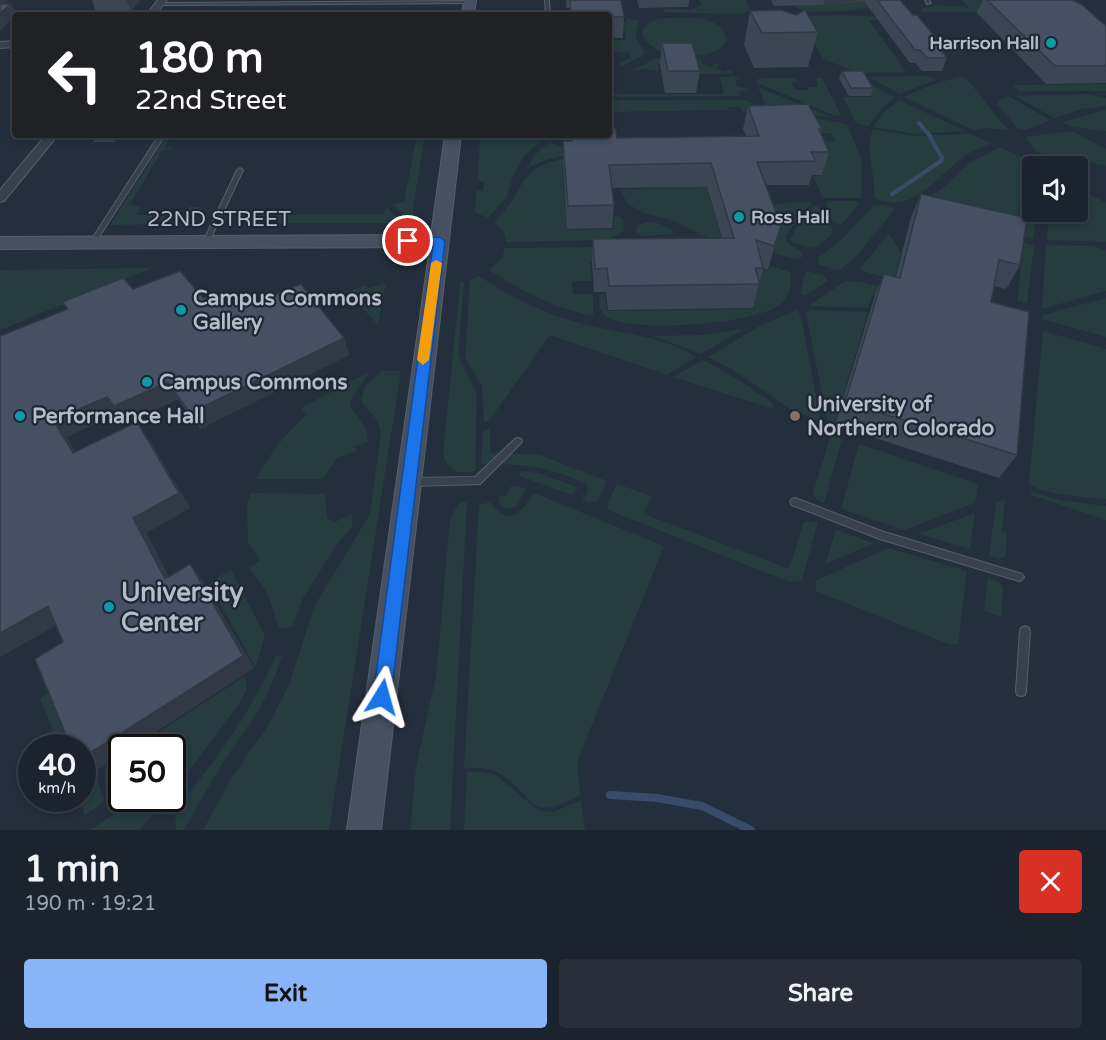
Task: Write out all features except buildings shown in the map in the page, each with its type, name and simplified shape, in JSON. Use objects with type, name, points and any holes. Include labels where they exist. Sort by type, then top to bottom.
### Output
[{"type":"main road","points":[[364,830],[453,138]]},
{"type":"main road","name":"22ND STREET","points":[[0,243],[439,241]]},
{"type":"street","points":[[0,198],[50,138]]},
{"type":"lane","points":[[161,2],[469,6]]},
{"type":"lane","points":[[93,242],[160,138]]},
{"type":"lane","points":[[206,242],[240,170]]},
{"type":"lane","points":[[407,482],[477,481],[518,441]]},
{"type":"lane","points":[[795,502],[880,535],[1019,577]]},
{"type":"lane","points":[[1021,691],[1025,631]]},
{"type":"green space","points":[[699,0],[746,0],[750,10],[741,14],[663,12],[666,9],[692,10],[701,5]]},
{"type":"green space","points":[[872,0],[886,5],[843,11],[807,12],[796,6]]},
{"type":"green space","points":[[962,0],[1050,0],[1063,12],[921,12],[923,8],[940,5],[969,8]]},
{"type":"green space","points":[[811,16],[886,17],[888,20],[869,20],[906,72],[859,73],[823,59],[802,22]]},
{"type":"green space","points":[[626,18],[639,21],[635,36],[645,54],[621,67],[620,62],[630,58],[629,53],[612,50],[612,40],[626,40],[624,26],[612,25],[612,22],[626,22]]},
{"type":"green space","points":[[665,18],[711,21],[724,32],[727,41],[709,54],[682,56],[668,54],[647,42],[642,32],[650,21]]},
{"type":"green space","points":[[654,59],[704,60],[701,63],[712,67],[715,64],[720,65],[715,68],[724,72],[729,70],[735,74],[695,74],[692,64],[658,64],[659,71],[643,69],[632,71]]},
{"type":"green space","points":[[736,76],[740,79],[735,79],[737,87],[747,88],[748,91],[739,91],[740,96],[612,97],[612,94],[724,94],[720,77]]},
{"type":"green space","points":[[928,76],[936,80],[900,94],[869,77]]},
{"type":"green space","points":[[958,77],[966,78],[1008,130],[984,128],[973,130],[904,97],[928,86]]},
{"type":"green space","points":[[795,78],[797,81],[791,82],[795,90],[809,90],[809,87],[818,87],[816,78],[822,78],[841,115],[836,116],[757,83],[758,79]]},
{"type":"green space","points":[[860,78],[894,97],[869,126],[856,123],[843,97],[871,97]]},
{"type":"green space","points":[[1106,84],[1106,91],[1019,91],[1013,85]]},
{"type":"green space","points":[[758,87],[833,118],[767,109]]},
{"type":"green space","points":[[1087,94],[1106,98],[1106,106],[1082,109],[1054,118],[1014,96]]},
{"type":"green space","points":[[1008,96],[1051,120],[1026,130],[1018,129],[997,104]]},
{"type":"green space","points":[[612,100],[745,100],[751,102],[755,111],[742,112],[740,107],[728,107],[729,110],[612,112]]},
{"type":"green space","points":[[899,100],[965,131],[913,134],[873,127],[885,111]]},
{"type":"green space","points":[[1106,110],[1106,131],[1073,127],[1062,122]]},
{"type":"green space","points":[[790,113],[847,124],[861,159],[862,198],[823,198],[813,176],[823,175],[815,158],[806,153],[830,152],[825,142],[835,141],[831,133],[808,133]]},
{"type":"green space","points":[[873,129],[916,136],[970,134],[991,143],[962,158],[930,186],[910,199],[887,202],[874,198],[870,153]]},
{"type":"green space","points":[[1072,131],[1106,149],[1106,166],[1088,162],[1088,156],[1056,156],[1036,152],[1025,137]]},
{"type":"green space","points":[[165,138],[170,138],[165,147],[174,148],[162,151],[130,204],[140,207],[136,215],[185,215],[189,207],[202,207],[199,213],[182,217],[170,224],[110,225]]},
{"type":"green space","points":[[416,138],[425,138],[412,215],[406,218],[393,204],[404,202]]},
{"type":"green space","points":[[480,138],[544,138],[524,156],[515,171],[506,198],[488,218],[475,212],[476,191],[483,191],[484,181],[478,181]]},
{"type":"green space","points":[[549,142],[564,147],[565,155],[526,169],[535,155]]},
{"type":"green space","points":[[1000,147],[1022,158],[1022,182],[1015,234],[913,208],[944,187],[969,163]]},
{"type":"green space","points":[[575,157],[570,163],[562,164],[567,230],[614,229],[613,217],[619,216],[623,219],[624,230],[617,236],[603,240],[506,242],[504,233],[494,222],[506,210],[531,172],[555,161]]},
{"type":"green space","points":[[707,187],[720,234],[739,245],[701,235],[674,221],[641,212],[627,203],[620,189]]},
{"type":"green space","points":[[1088,193],[1106,203],[1106,242],[1047,240],[1048,222],[1088,222]]},
{"type":"green space","points":[[832,201],[855,201],[859,204],[842,224],[839,224],[832,219],[826,206]]},
{"type":"green space","points":[[795,202],[812,203],[805,210],[798,211],[800,216],[785,237],[789,245],[802,252],[802,257],[796,259],[775,254],[776,250],[753,243],[761,207]]},
{"type":"green space","points":[[818,205],[832,229],[831,235],[812,248],[792,242],[790,239],[802,219],[809,210]]},
{"type":"green space","points":[[883,205],[895,209],[854,259],[838,271],[818,264],[818,258],[844,237],[873,206]]},
{"type":"green space","points":[[386,206],[399,220],[397,223],[256,223],[251,217],[264,209],[266,209],[264,215],[384,214]]},
{"type":"green space","points":[[648,222],[660,224],[673,231],[673,234],[642,236],[636,234],[638,225]]},
{"type":"green space","points":[[1023,222],[1035,222],[1033,239],[1021,236]]},
{"type":"green space","points":[[889,234],[901,253],[894,280],[863,271],[861,267]]},
{"type":"green space","points":[[1024,243],[1034,246],[1027,303],[1017,301]]},
{"type":"green space","points":[[1046,245],[1094,246],[1106,251],[1106,291],[1042,309]]},
{"type":"green space","points":[[604,247],[605,262],[590,262],[592,281],[572,281],[573,294],[593,294],[593,316],[565,309],[539,298],[489,270],[502,258],[505,248]]},
{"type":"green space","points":[[770,266],[790,272],[789,292],[783,302],[770,310],[751,316],[699,324],[646,325],[610,319],[600,309],[599,294],[605,294],[607,311],[754,309],[750,293],[758,292],[755,267],[768,271]]},
{"type":"green space","points":[[152,268],[0,330],[0,270]]},
{"type":"green space","points":[[806,271],[823,275],[828,281],[804,296],[800,293]]},
{"type":"green space","points":[[479,276],[519,300],[547,312],[591,326],[659,341],[685,350],[696,357],[667,375],[550,335],[494,414],[488,421],[484,421],[482,386],[465,357],[470,280]]},
{"type":"green space","points":[[845,281],[863,282],[890,290],[888,299],[872,296],[868,308],[809,306]]},
{"type":"green space","points":[[464,282],[458,355],[477,394],[475,471],[459,472],[447,464],[443,454],[460,283]]},
{"type":"green space","points":[[386,283],[378,325],[351,297],[353,295],[350,291],[365,285],[369,288]]},
{"type":"green space","points":[[1106,298],[1106,337],[1042,319],[1043,315]]},
{"type":"green space","points":[[798,310],[821,422],[792,410],[733,370],[708,357],[765,323]]},
{"type":"green space","points":[[811,310],[868,312],[834,426],[828,424],[806,313]]},
{"type":"green space","points":[[741,329],[701,354],[653,336],[701,335]]},
{"type":"green space","points":[[1043,331],[1106,349],[1106,499],[1044,491],[1029,483]]},
{"type":"green space","points":[[703,360],[764,397],[772,403],[773,409],[673,377]]},
{"type":"green space","points":[[382,371],[401,371],[329,830],[203,830],[231,779],[269,724],[289,685],[314,607],[370,514],[381,433],[377,420],[362,403],[361,398],[367,384]]},
{"type":"green space","points":[[369,372],[351,399],[350,406],[367,430],[368,442],[355,446],[356,451],[337,458],[323,479],[256,479],[278,445],[306,416],[301,408]]},
{"type":"green space","points":[[490,428],[490,453],[540,455],[607,481],[598,501],[589,503],[582,500],[588,492],[587,484],[560,473],[523,466],[481,464],[483,432]]},
{"type":"green space","points":[[831,435],[842,439],[824,503],[816,499],[813,493]]},
{"type":"green space","points":[[859,444],[978,484],[975,503],[904,530],[841,509]]},
{"type":"green space","points":[[521,471],[538,473],[577,487],[577,490],[572,495],[519,476]]},
{"type":"green space","points":[[617,484],[651,496],[644,514],[789,569],[804,521],[818,522],[802,580],[790,582],[608,510],[608,503]]},
{"type":"green space","points":[[511,486],[526,488],[515,507],[505,509],[499,503],[499,496],[505,496]]},
{"type":"green space","points":[[1031,492],[1065,501],[1106,506],[1106,520],[1031,495]]},
{"type":"green space","points":[[251,493],[325,494],[327,518],[335,522],[352,514],[352,526],[334,549],[302,600],[292,627],[279,628],[267,592],[249,569],[260,560],[248,542],[247,503]]},
{"type":"green space","points":[[534,493],[664,546],[577,762],[580,795],[562,804],[549,807],[539,807],[532,803],[510,780],[493,770],[464,768],[479,505],[490,502],[503,514],[514,515]]},
{"type":"green space","points":[[1005,500],[1002,531],[1007,533],[1006,556],[1000,559],[989,556],[996,502]]},
{"type":"green space","points":[[467,501],[450,830],[410,830],[416,767],[436,676],[450,520],[458,504]]},
{"type":"green space","points":[[975,513],[970,549],[918,534]]},
{"type":"green space","points":[[836,530],[874,543],[825,564]]},
{"type":"green space","points":[[888,548],[967,571],[958,644],[949,644],[816,591],[815,581]]},
{"type":"green space","points":[[231,569],[265,636],[255,667],[209,584]]},
{"type":"green space","points":[[988,578],[999,582],[1003,587],[1001,617],[984,611]]},
{"type":"green space","points":[[282,655],[271,686],[258,711],[219,769],[184,830],[176,830],[175,812],[186,812],[186,796],[231,736],[276,656]]},
{"type":"green space","points":[[245,676],[247,689],[240,702],[186,775],[186,734],[156,734]]},
{"type":"green space","points":[[57,688],[76,734],[54,734],[40,698]]},
{"type":"green space","points":[[467,772],[486,772],[496,775],[538,810],[554,812],[581,800],[585,830],[464,830]]},
{"type":"green space","points":[[96,779],[105,801],[96,807]]},
{"type":"green space","points":[[117,812],[155,812],[139,830],[91,830]]},
{"type":"waterway","points":[[919,123],[930,136]]},
{"type":"waterway","points":[[892,194],[941,161],[942,158],[929,135]]},
{"type":"waterway","points":[[610,795],[657,798],[702,806],[751,830]]},
{"type":"slow traffic","points":[[423,360],[436,263]]},
{"type":"place","name":"Harrison Hall","points":[[1051,43]]},
{"type":"place","name":"Ross Hall","points":[[739,217]]},
{"type":"place","name":"Campus Commons Gallery","points":[[181,310]]},
{"type":"place","name":"Campus Commons","points":[[147,382]]},
{"type":"place","name":"Performance Hall","points":[[20,416]]},
{"type":"place","name":"University of Northern Colorado","points":[[795,416]]},
{"type":"place","name":"University Center","points":[[109,607]]},
{"type":"route","points":[[382,697],[439,241],[408,241]]}]
